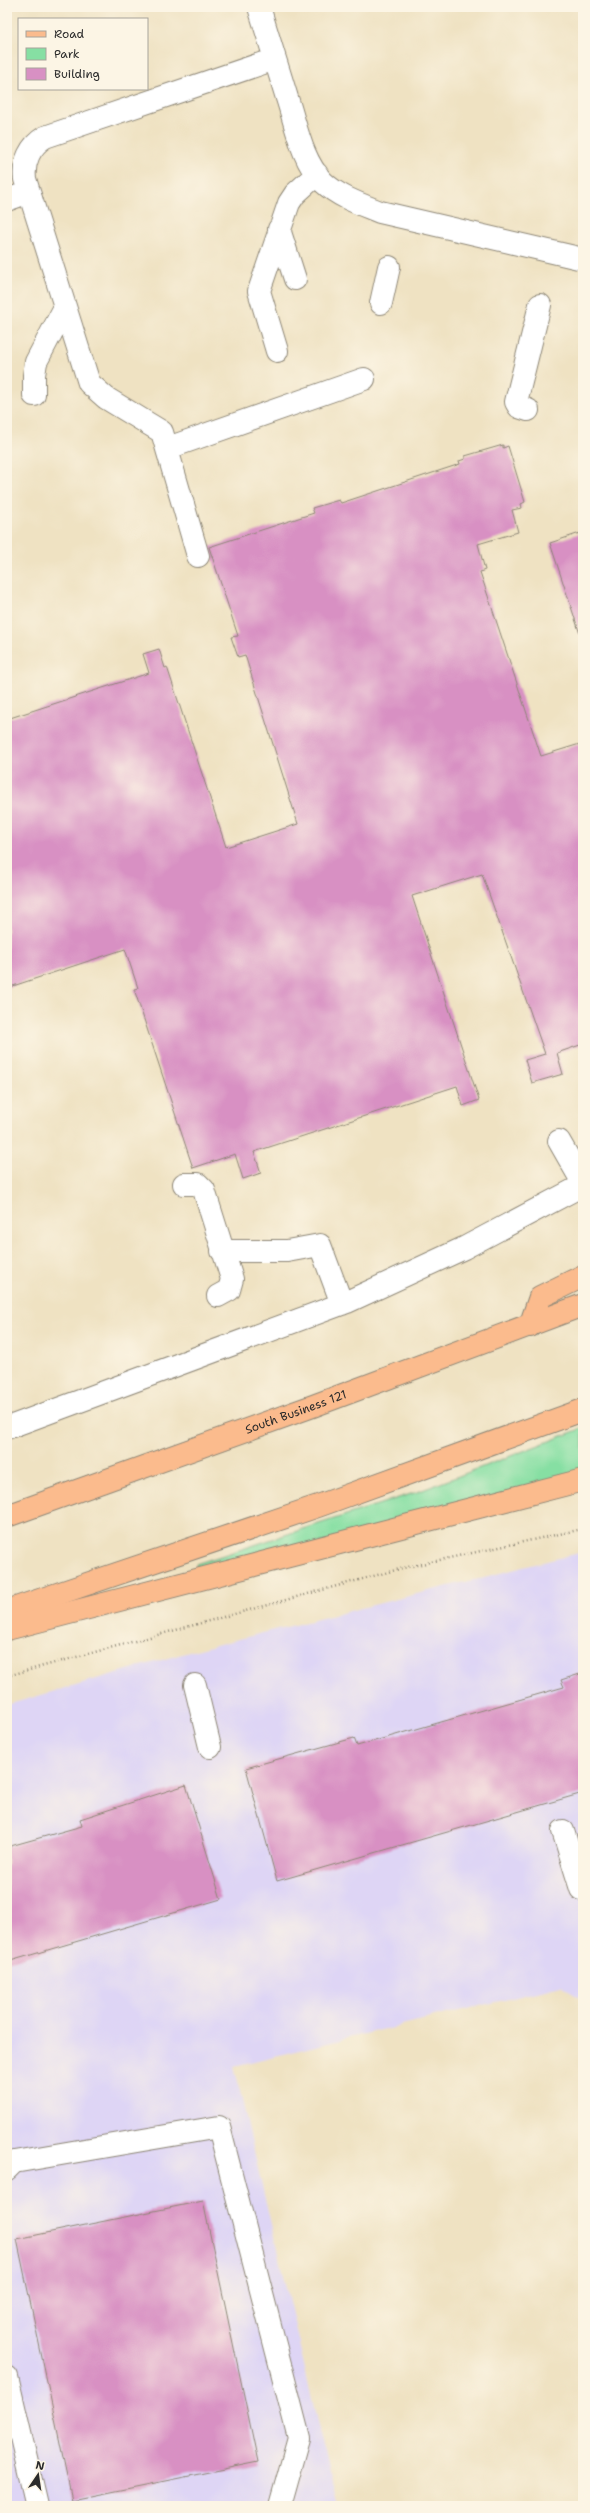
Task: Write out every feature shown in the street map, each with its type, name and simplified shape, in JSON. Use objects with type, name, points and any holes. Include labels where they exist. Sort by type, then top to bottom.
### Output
[{"type":"main road","points":[[530,1326],[540,1297],[583,1276]]},
{"type":"main road","name":"South Business 121","points":[[7,1516],[583,1306]]},
{"type":"main road","points":[[7,1611],[318,1506],[583,1410]]},
{"type":"main road","points":[[7,1629],[583,1480]]},
{"type":"street","points":[[259,7],[302,143],[317,174],[336,192],[352,201],[380,212],[583,259]]},
{"type":"street","points":[[198,556],[168,448],[162,432],[106,398],[89,384],[25,179],[25,163],[28,155],[39,141],[45,137],[275,59]]},
{"type":"street","points":[[277,351],[259,291],[279,229],[295,194],[317,174]]},
{"type":"street","points":[[7,200],[29,192]]},
{"type":"street","points":[[279,229],[295,279]]},
{"type":"street","points":[[381,303],[389,267]]},
{"type":"street","points":[[528,410],[519,407],[516,402],[540,305]]},
{"type":"street","points":[[34,395],[34,375],[36,362],[65,307]]},
{"type":"street","points":[[168,448],[364,379]]},
{"type":"street","points":[[7,1428],[342,1304],[464,1248],[583,1184],[559,1142]]},
{"type":"street","points":[[184,1184],[198,1184],[204,1190],[232,1279],[232,1285],[229,1290],[218,1296]]},
{"type":"street","points":[[222,1251],[287,1251],[320,1245],[342,1304]]},
{"type":"street","points":[[195,1686],[210,1747]]},
{"type":"street","points":[[563,1832],[581,1889]]},
{"type":"street","points":[[7,2169],[14,2162],[219,2127],[298,2438],[281,2506]]},
{"type":"street","points":[[7,2378],[36,2506]]},
{"type":"path","points":[[7,1676],[403,1568],[578,1530],[583,1526]]},
{"type":"shaded area","points":[[583,1552],[583,2000],[561,1986],[234,2066],[337,2506],[7,2506],[7,1705],[196,1650]]},
{"type":"green space","points":[[583,1428],[583,1476],[199,1575],[196,1564],[420,1491]]},
{"type":"building","points":[[503,445],[503,448],[508,446],[525,502],[521,504],[522,508],[512,510],[518,532],[478,544],[485,570],[480,572],[541,756],[583,743],[583,1044],[557,1053],[563,1074],[532,1083],[525,1060],[545,1054],[482,874],[412,896],[479,1100],[463,1106],[457,1086],[254,1152],[261,1173],[243,1179],[235,1154],[193,1168],[134,989],[138,988],[125,949],[7,988],[7,719],[149,673],[143,654],[159,649],[165,668],[167,667],[226,847],[298,824],[245,655],[238,657],[231,637],[238,636],[209,547],[314,513],[312,508],[339,500],[341,503],[460,464],[459,461],[465,459],[465,456]]},
{"type":"building","points":[[583,532],[583,633],[580,634],[550,543]]},
{"type":"building","points":[[583,1673],[583,1793],[277,1881],[246,1768],[354,1738],[357,1746],[564,1687],[561,1680]]},
{"type":"building","points":[[186,1785],[221,1899],[7,1962],[7,1847],[82,1826],[80,1819]]},
{"type":"building","points":[[203,2201],[258,2462],[72,2500],[17,2239]]}]
